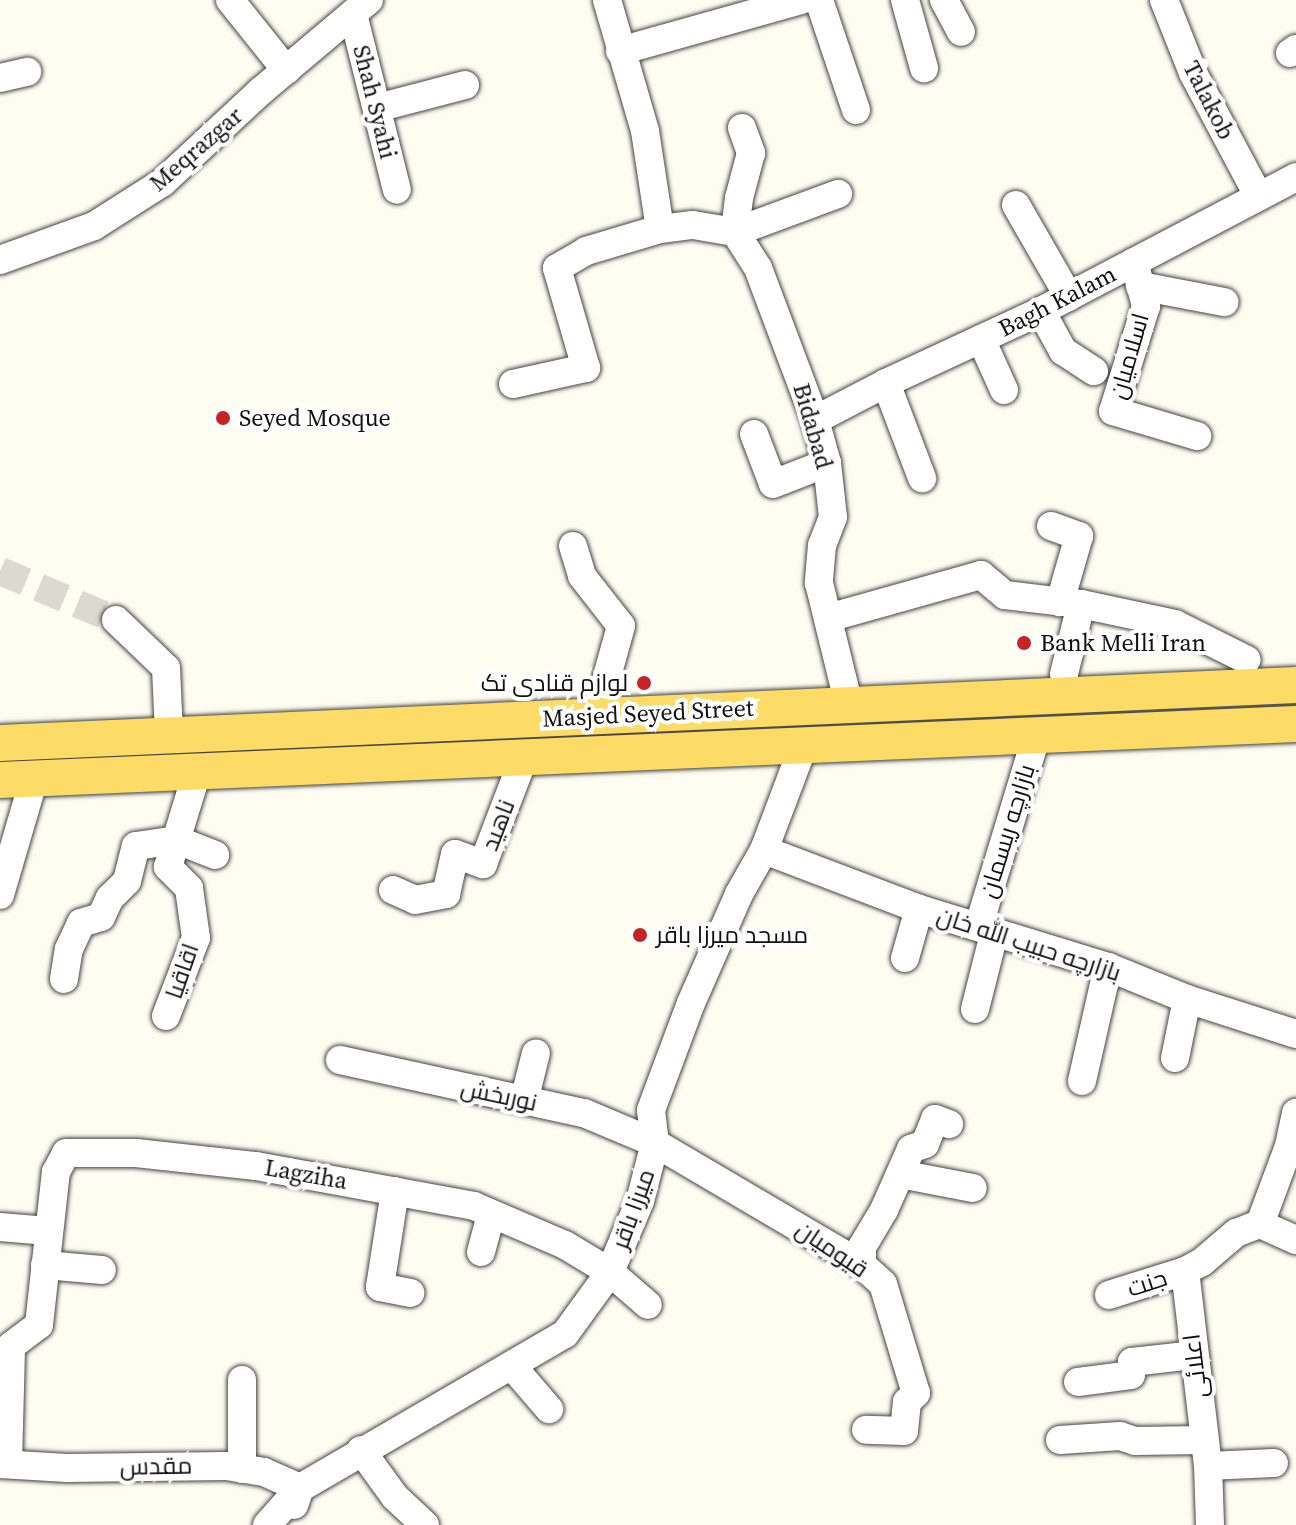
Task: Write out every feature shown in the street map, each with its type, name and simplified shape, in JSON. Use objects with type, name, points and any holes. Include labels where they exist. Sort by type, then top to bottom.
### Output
[{"type":"main road","name":"Masjed Seyed Street","points":[[0,743],[1296,685]]},
{"type":"main road","name":"Masjed Seyed Street","points":[[17,780],[1296,724]]},
{"type":"street","points":[[230,0],[286,70]]},
{"type":"street","points":[[607,0],[645,131],[660,229]]},
{"type":"street","points":[[620,51],[801,0]]},
{"type":"street","points":[[819,0],[856,110]]},
{"type":"street","points":[[905,0],[924,68]]},
{"type":"street","points":[[944,0],[961,32]]},
{"type":"street","name":"Talakob","points":[[1164,0],[1193,73],[1259,197]]},
{"type":"street","name":"Meqrazgar","points":[[0,260],[94,226],[163,182],[286,70],[361,7]]},
{"type":"street","name":"Shah Syahi","points":[[361,7],[377,108],[397,190]]},
{"type":"street","points":[[377,108],[465,85]]},
{"type":"street","points":[[735,232],[739,198],[751,153],[742,128]]},
{"type":"street","name":"Bagh Kalam","points":[[815,420],[1069,297],[1137,274],[1296,177]]},
{"type":"street","points":[[513,384],[586,368],[557,268],[586,251],[660,229],[693,225],[735,232],[838,194]]},
{"type":"street","points":[[1016,205],[1069,297]]},
{"type":"street","name":"Bidabad","points":[[735,232],[758,268],[815,420],[827,463],[833,517],[822,545],[819,583],[849,705]]},
{"type":"street","points":[[1137,274],[1224,302]]},
{"type":"street","name":"اسلامیان","points":[[1137,274],[1146,306],[1113,411],[1197,436]]},
{"type":"street","points":[[1041,311],[1063,351],[1094,371]]},
{"type":"street","points":[[981,339],[1004,390]]},
{"type":"street","points":[[886,383],[922,478]]},
{"type":"street","points":[[754,434],[773,484],[827,463]]},
{"type":"street","points":[[1051,526],[1079,536],[1064,674]]},
{"type":"street","points":[[573,546],[582,576],[621,626],[596,716]]},
{"type":"street","points":[[828,618],[981,575],[1005,595],[1071,603],[1175,624],[1247,660]]},
{"type":"street","points":[[116,620],[166,668],[169,735]]},
{"type":"street","name":"بازارچه ریسمان","points":[[975,1009],[986,929],[1036,737]]},
{"type":"street","name":"میرزا باقر","points":[[267,1525],[300,1488],[565,1334],[610,1272],[640,1201],[655,1143],[651,1110],[691,1003],[739,894],[764,850],[804,744]]},
{"type":"street","name":"ناهید","points":[[393,890],[415,900],[446,894],[455,854],[483,864],[524,757]]},
{"type":"street","name":"اقاقیا","points":[[166,1016],[196,938],[189,888],[168,867],[197,772]]},
{"type":"street","points":[[0,895],[17,780]]},
{"type":"street","points":[[64,979],[69,949],[81,923],[101,917],[110,898],[127,881],[136,846],[177,840],[215,855]]},
{"type":"street","name":"بازارچه حبیب الله خان","points":[[764,850],[919,909],[1108,967],[1187,999],[1296,1034]]},
{"type":"street","points":[[905,958],[919,909]]},
{"type":"street","points":[[1082,1081],[1108,967]]},
{"type":"street","points":[[1175,1058],[1187,999]]},
{"type":"street","points":[[524,1101],[536,1053]]},
{"type":"street","name":"نوربخش","points":[[340,1060],[584,1113],[655,1143]]},
{"type":"street","points":[[1185,1271],[1248,1228],[1289,1146],[1296,1113]]},
{"type":"street","points":[[862,1265],[862,1247],[911,1149],[925,1144],[935,1119],[949,1124]]},
{"type":"street","name":"قیومیان","points":[[655,1143],[862,1265],[883,1284],[916,1393],[907,1402],[904,1431],[866,1430]]},
{"type":"street","name":"Lagziha","points":[[4,1464],[5,1345],[39,1325],[56,1172],[66,1153],[136,1153],[256,1166],[474,1206],[565,1245],[610,1272],[648,1305]]},
{"type":"street","points":[[900,1174],[973,1188]]},
{"type":"street","points":[[395,1191],[380,1287],[410,1293]]},
{"type":"street","points":[[481,1252],[491,1214]]},
{"type":"street","points":[[0,1227],[48,1231]]},
{"type":"street","points":[[1248,1228],[1296,1240]]},
{"type":"street","points":[[45,1265],[102,1270]]},
{"type":"street","name":"جنت","points":[[1109,1295],[1185,1271]]},
{"type":"street","name":"اعلائی","points":[[1185,1271],[1206,1453],[1210,1525]]},
{"type":"street","points":[[1078,1382],[1131,1375],[1132,1362],[1193,1355]]},
{"type":"street","points":[[512,1366],[549,1409]]},
{"type":"street","points":[[242,1380],[242,1469]]},
{"type":"street","points":[[1060,1440],[1120,1436],[1274,1463]]},
{"type":"street","points":[[361,1450],[395,1497],[425,1525]]},
{"type":"street","name":"مقدس","points":[[4,1464],[242,1469],[264,1472],[300,1488]]},
{"type":"street","points":[[287,1525],[300,1488]]},
{"type":"tunnel","points":[[0,571],[116,620]]},
{"type":"place","name":"Seyed Mosque","points":[[223,418]]},
{"type":"place","name":"Bank Melli Iran","points":[[1024,643]]},
{"type":"place","name":"لوازم قنادی تک","points":[[644,683]]},
{"type":"place","name":"مسجد میرزا باقر","points":[[640,935]]}]
